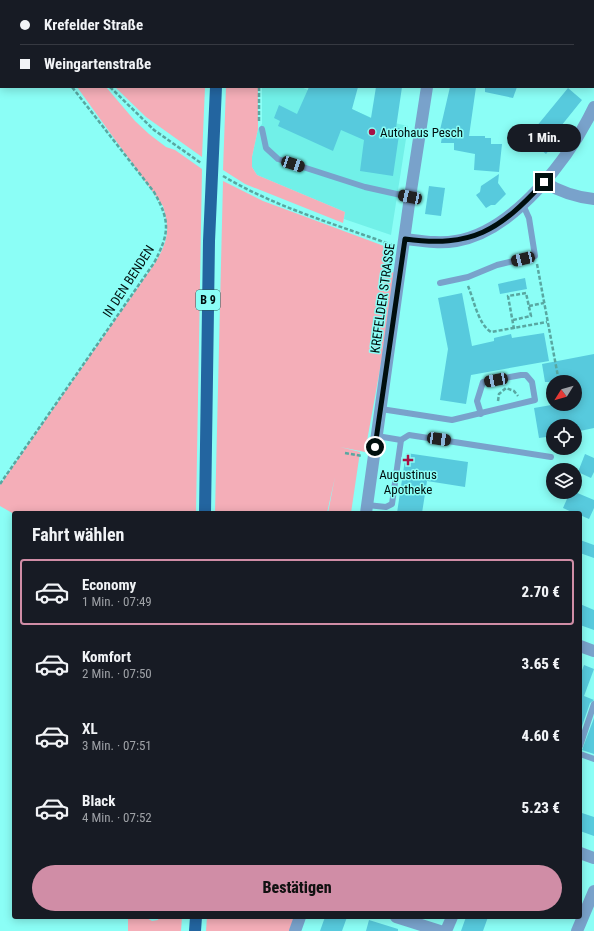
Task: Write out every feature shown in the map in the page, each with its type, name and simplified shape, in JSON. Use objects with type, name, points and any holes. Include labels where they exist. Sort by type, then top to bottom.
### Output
[{"type":"main road","name":"B 9","points":[[205,511],[209,241],[216,88]]},
{"type":"main road","points":[[195,931],[196,919]]},
{"type":"street","name":"KREFELDER STRASSE","points":[[366,509],[410,197],[428,88]]},
{"type":"street","points":[[404,244],[457,241],[481,233],[504,220],[522,206],[544,182],[572,144],[594,107]]},
{"type":"street","points":[[544,182],[560,191],[578,198],[594,199]]},
{"type":"street","points":[[582,647],[594,651]]},
{"type":"street","points":[[582,854],[594,858]]},
{"type":"street","points":[[577,931],[594,891]]},
{"type":"street","points":[[295,931],[299,919]]},
{"type":"street","points":[[402,919],[440,931]]},
{"type":"street","points":[[446,931],[451,919]]},
{"type":"lane","points":[[262,129],[266,148],[278,159],[365,187],[410,197]]},
{"type":"lane","points":[[440,283],[465,277],[497,265],[535,256],[529,218],[522,206]]},
{"type":"lane","points":[[381,409],[452,420],[481,414],[535,400],[532,382],[526,375],[484,382],[477,400],[481,414]]},
{"type":"lane","points":[[377,436],[401,440],[409,435],[551,457]]},
{"type":"lane","points":[[366,509],[386,507],[392,504],[401,440]]},
{"type":"lane","points":[[582,740],[594,704]]},
{"type":"lane","points":[[582,755],[594,759]]},
{"type":"path","name":"IN DEN BENDEN","points":[[0,484],[154,263],[164,243],[167,225],[162,207],[157,197],[73,88]]},
{"type":"path","points":[[111,88],[154,130],[176,146]]},
{"type":"path","points":[[259,88],[259,126],[262,129]]},
{"type":"path","points":[[247,190],[404,244]]},
{"type":"path","points":[[535,256],[558,375]]},
{"type":"path","points":[[465,277],[486,329],[491,332],[548,322]]},
{"type":"path","points":[[513,320],[531,316],[526,293],[508,296],[514,329]]},
{"type":"path","points":[[529,306],[544,303]]},
{"type":"path","points":[[345,453],[374,457]]},
{"type":"shaded area","points":[[78,88],[107,88],[135,121],[149,134],[166,147],[175,150],[202,169],[196,511],[12,511],[12,513],[0,506],[0,485],[155,263],[163,248],[167,229],[163,206]]},
{"type":"shaded area","points":[[116,88],[205,88],[202,157],[146,117]]},
{"type":"shaded area","points":[[226,88],[258,88],[258,129],[252,157],[252,167],[257,175],[345,212],[343,223],[245,184],[223,170]]},
{"type":"shaded area","points":[[262,88],[303,88],[372,118],[408,126],[391,235],[344,219],[345,212],[257,175],[252,167],[252,157],[258,129],[262,124]]},
{"type":"shaded area","points":[[223,181],[263,201],[384,246],[389,250],[389,271],[395,273],[391,308],[365,452],[340,447],[360,452],[351,511],[328,511],[335,477],[327,511],[215,511]]},
{"type":"shaded area","points":[[128,919],[148,919],[152,921],[158,919],[182,919],[181,931],[128,931]]},
{"type":"shaded area","points":[[207,919],[294,919],[289,931],[206,931]]},
{"type":"building","name":"Autohaus Pesch","points":[[309,88],[358,88],[352,109],[371,118],[376,88],[402,88],[396,128],[400,128],[393,176],[360,171],[364,140],[341,130],[333,151],[278,126],[280,121],[274,118],[279,105],[297,114]]},
{"type":"building","points":[[450,88],[476,88],[469,136],[485,136],[485,138],[491,138],[491,144],[502,144],[499,172],[474,170],[475,154],[454,150],[454,143],[441,143],[442,136],[440,136]]},
{"type":"building","points":[[485,88],[517,88],[513,98],[485,92]]},
{"type":"building","points":[[568,88],[582,100],[557,131],[562,134],[546,154],[527,138]]},
{"type":"building","points":[[499,174],[498,183],[506,194],[495,205],[491,205],[486,208],[476,195],[480,192],[481,186]]},
{"type":"building","points":[[429,186],[445,188],[441,216],[425,214]]},
{"type":"building","points":[[525,278],[527,289],[500,294],[498,284]]},
{"type":"building","points":[[462,293],[472,346],[494,341],[494,338],[511,334],[512,338],[544,333],[549,361],[471,375],[466,404],[440,400],[448,349],[438,298]]},
{"type":"building","points":[[594,354],[594,428],[582,431],[582,419],[546,419],[546,437],[539,438],[534,408],[546,406],[546,411],[582,411],[582,375],[546,375],[545,382],[542,364]]},
{"type":"building","points":[[406,453],[468,462],[465,487],[427,481],[422,511],[397,511]]},
{"type":"building","points":[[585,454],[594,458],[594,472],[591,478],[582,474],[582,463]]},
{"type":"building","points":[[582,495],[594,500],[594,508],[589,519],[582,516],[582,511],[570,511],[563,508],[567,499],[582,499]]},
{"type":"building","points":[[582,541],[594,545],[594,558],[582,554]]},
{"type":"building","points":[[582,605],[594,610],[594,630],[582,626]]},
{"type":"building","points":[[584,665],[594,669],[584,696],[594,700],[590,703],[582,726],[582,670]]},
{"type":"building","points":[[594,718],[594,754],[582,750]]},
{"type":"building","points":[[582,813],[594,817],[594,836],[582,832]]},
{"type":"building","points":[[324,919],[346,919],[342,931],[320,931]]},
{"type":"building","points":[[465,919],[487,919],[483,931],[461,931]]},
{"type":"building","points":[[369,920],[398,929],[398,931],[366,931]]},
{"type":"place","name":"Autohaus Pesch","points":[[372,132]]},
{"type":"place","name":"Augustinus Apotheke","points":[[408,460]]},
{"type":"route","points":[[375,447],[405,239],[445,242],[457,241],[481,233],[504,220],[522,206],[544,182]]}]
